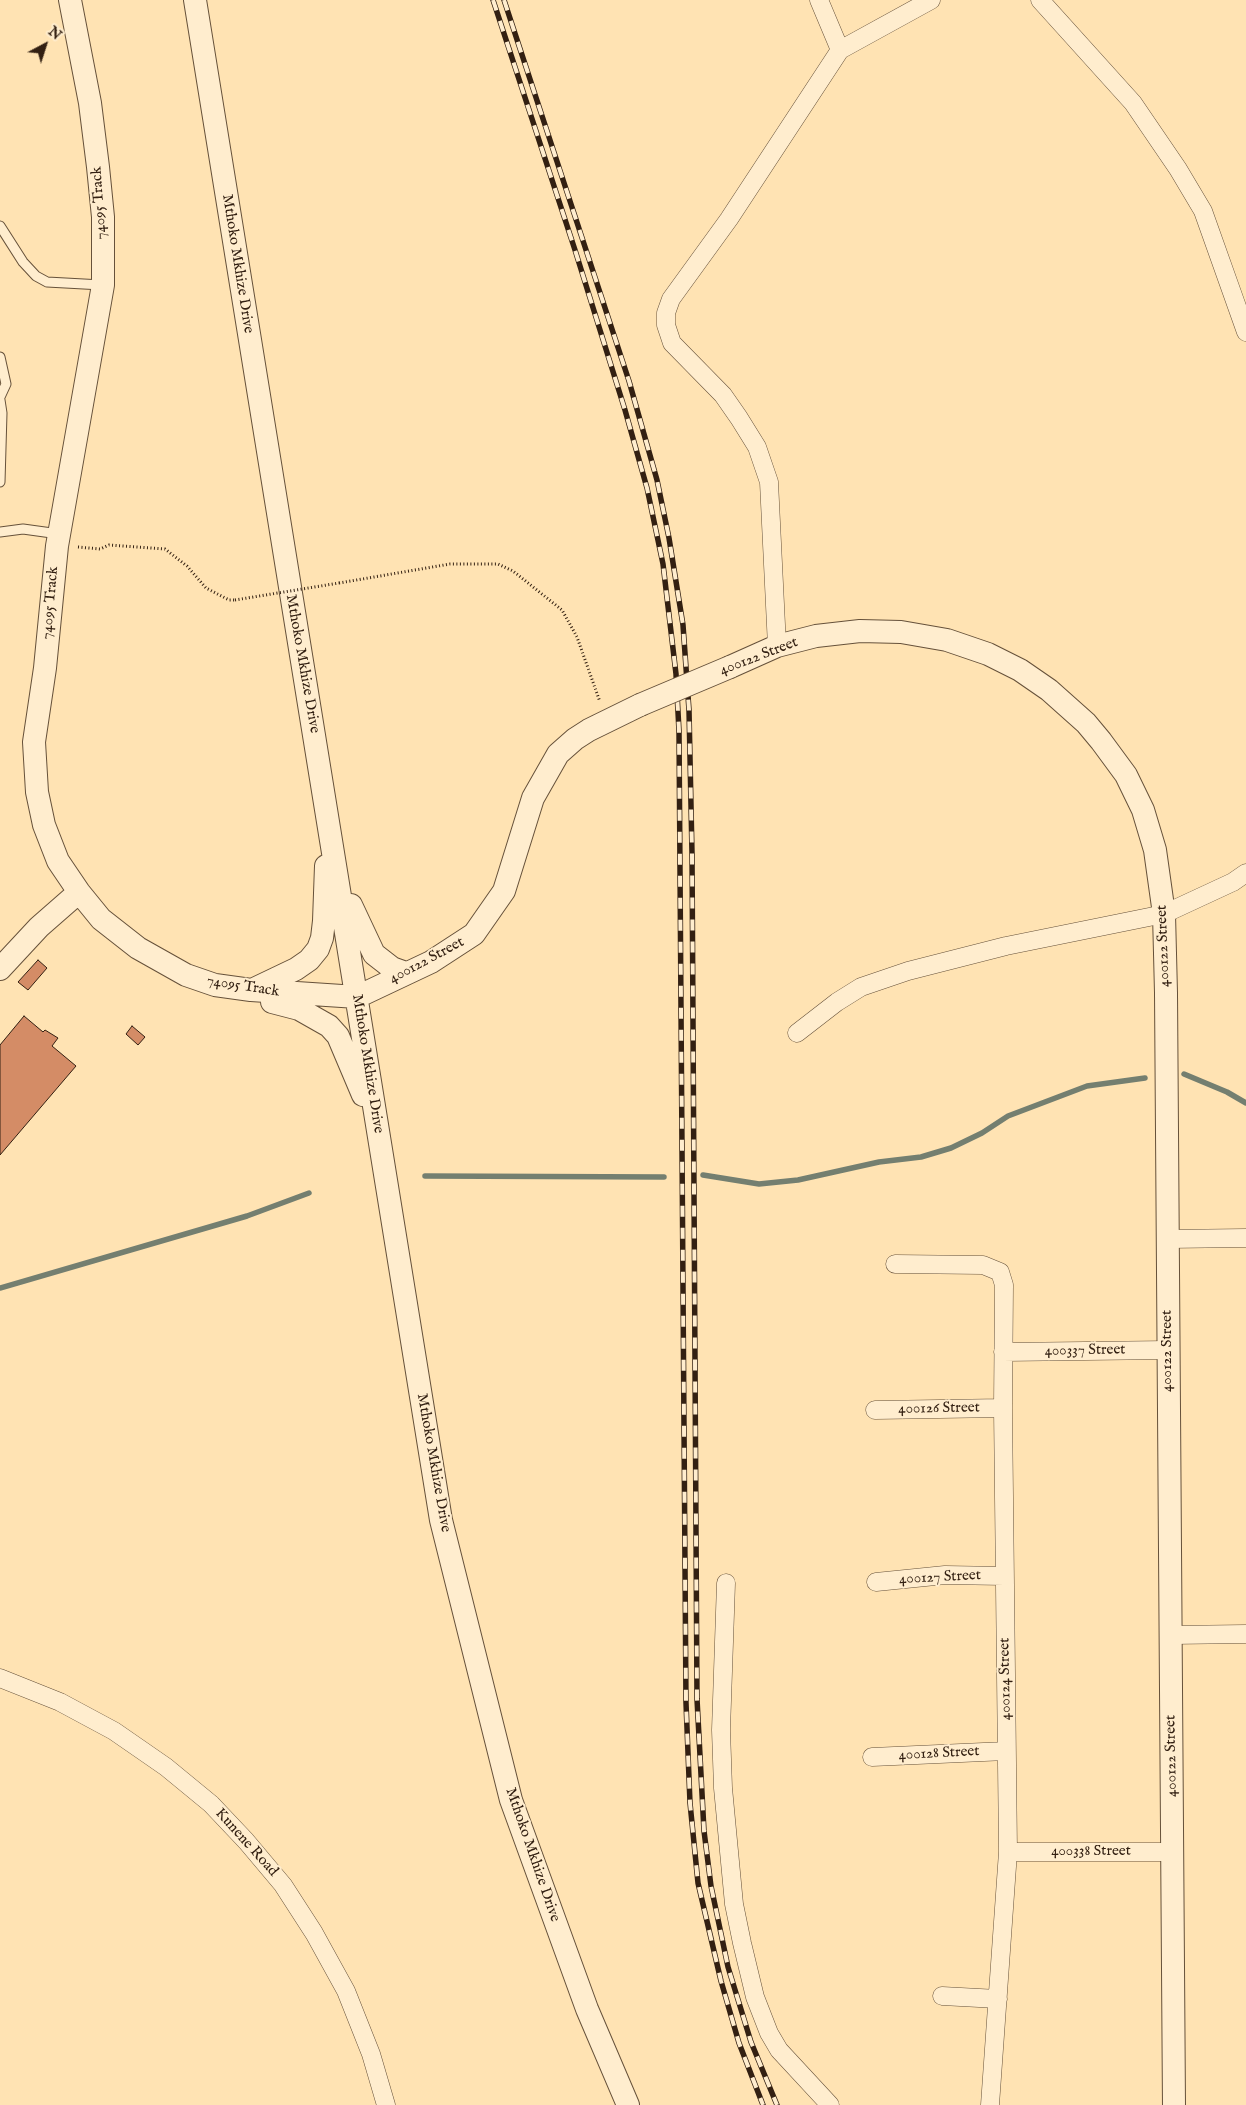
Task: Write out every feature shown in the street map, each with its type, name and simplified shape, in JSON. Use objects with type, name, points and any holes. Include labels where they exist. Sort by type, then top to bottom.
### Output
[{"type":"street","name":"74095 Track","points":[[70,0],[95,139],[103,217],[103,285],[58,540],[45,668],[34,742],[37,792],[44,824],[58,861],[78,892],[101,919],[138,948],[186,975],[214,985],[251,990],[357,997]]},
{"type":"street","name":"Mthoko Mkhize Drive","points":[[195,0],[300,660],[327,811],[441,1520],[511,1800],[587,2009],[628,2105]]},
{"type":"street","points":[[819,0],[840,50]]},
{"type":"street","points":[[777,646],[769,482],[757,447],[723,395],[672,343],[666,325],[666,313],[671,299],[735,210],[840,50],[931,0]]},
{"type":"street","points":[[1040,0],[1133,103],[1178,169],[1203,211],[1246,332]]},
{"type":"street","name":"400122 Street","points":[[357,997],[454,949],[474,934],[486,920],[504,891],[533,798],[547,770],[558,754],[575,739],[640,705],[777,646],[816,636],[852,632],[901,632],[947,640],[988,654],[1027,675],[1049,690],[1086,723],[1126,775],[1143,810],[1155,850],[1164,914],[1174,2105]]},
{"type":"street","points":[[251,990],[296,968],[309,960],[318,949],[322,938],[324,921],[327,811]]},
{"type":"street","points":[[797,1033],[837,1002],[861,987],[908,971],[1006,946],[1164,914],[1195,901],[1246,873]]},
{"type":"street","points":[[337,875],[367,943],[374,954],[392,968],[406,973]]},
{"type":"street","points":[[0,969],[39,927],[78,892]]},
{"type":"street","points":[[214,985],[299,1009],[329,1026],[338,1036],[346,1052],[377,1131]]},
{"type":"street","points":[[1167,1239],[1246,1238]]},
{"type":"street","name":"400124 Street","points":[[895,1264],[983,1264],[995,1268],[1003,1278],[1004,1576],[1008,1852],[990,2105]]},
{"type":"street","name":"400337 Street","points":[[1003,1352],[1168,1350]]},
{"type":"street","name":"400126 Street","points":[[875,1410],[1003,1408]]},
{"type":"street","name":"400127 Street","points":[[876,1582],[945,1575],[1004,1576]]},
{"type":"street","points":[[726,1583],[721,1730],[723,1788],[733,1894],[742,1943],[755,1997],[769,2033],[779,2050],[830,2105]]},
{"type":"street","points":[[1171,1635],[1246,1634]]},
{"type":"street","name":"Kunene Road","points":[[0,1678],[60,1702],[114,1731],[166,1767],[204,1798],[246,1841],[283,1885],[314,1933],[346,1991],[371,2054],[386,2105]]},
{"type":"street","name":"400128 Street","points":[[872,1757],[1006,1751]]},
{"type":"street","name":"400338 Street","points":[[1008,1852],[1173,1852]]},
{"type":"street","points":[[942,1996],[998,1999]]},
{"type":"lane","points":[[0,226],[24,262],[36,276],[47,282],[103,285]]},
{"type":"lane","points":[[0,357],[6,384],[0,398],[0,482]]},
{"type":"lane","points":[[0,532],[23,529],[58,540]]},
{"type":"path","points":[[58,540],[100,549],[109,545],[165,549],[183,562],[206,588],[229,600],[450,564],[498,564],[514,571],[562,610],[570,622],[607,721]]},
{"type":"building","points":[[38,960],[47,968],[28,990],[18,982]]},
{"type":"building","points":[[24,1016],[43,1032],[45,1030],[58,1038],[52,1046],[76,1066],[0,1155],[0,1045]]},
{"type":"building","points":[[132,1026],[145,1037],[138,1045],[126,1034]]},
{"type":"waterway","points":[[1184,1074],[1227,1092],[1246,1103]]},
{"type":"waterway","points":[[703,1175],[759,1184],[798,1180],[879,1162],[921,1157],[951,1148],[982,1133],[1008,1116],[1087,1086],[1145,1078]]},
{"type":"waterway","points":[[425,1176],[664,1177]]},
{"type":"waterway","points":[[0,1288],[247,1216],[309,1193]]},
{"type":"railway","points":[[493,0],[625,410],[647,488],[663,564],[676,674],[679,731],[686,1703],[690,1803],[698,1883],[721,1981],[739,2043],[763,2105]]},
{"type":"railway","points":[[504,0],[629,381],[657,480],[669,538],[683,625],[689,710],[692,853],[697,1699],[704,1831],[711,1886],[728,1967],[751,2042],[777,2105]]}]
